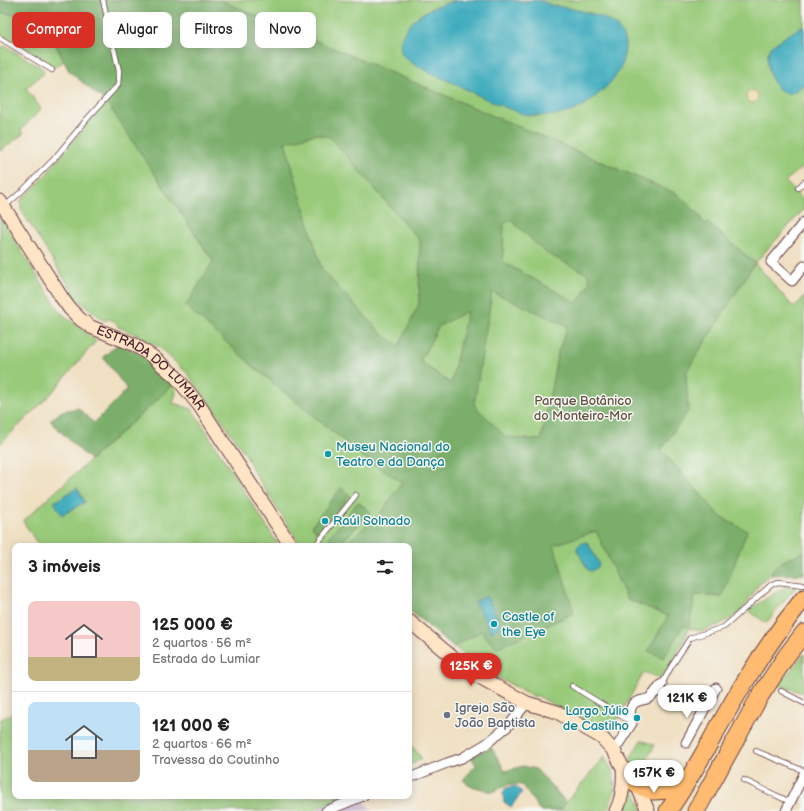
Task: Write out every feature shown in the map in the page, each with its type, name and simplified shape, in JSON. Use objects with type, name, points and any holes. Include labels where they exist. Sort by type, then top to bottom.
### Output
[{"type":"highway","points":[[668,811],[746,680],[786,621],[804,598]]},
{"type":"highway","points":[[699,809],[709,787],[760,696],[787,655],[804,633]]},
{"type":"highway","points":[[637,786],[653,791],[671,790],[690,776]]},
{"type":"street","name":"ESTRADA DO LUMIAR","points":[[2,204],[62,298],[80,319],[91,327],[135,345],[153,357],[176,377],[199,405],[289,543]]},
{"type":"street","points":[[804,222],[771,262],[792,281],[804,266]]},
{"type":"street","points":[[412,624],[470,672],[527,703],[557,712],[601,737],[614,752],[623,768],[637,786],[648,811]]},
{"type":"street","points":[[614,752],[632,723],[630,710],[638,701],[648,699],[659,687],[706,705]]},
{"type":"street","points":[[686,743],[716,688]]},
{"type":"street","points":[[412,777],[462,758],[486,744],[508,726],[527,703]]},
{"type":"street","points":[[616,811],[621,799],[624,784],[623,768]]},
{"type":"street","points":[[786,811],[804,774]]},
{"type":"street","points":[[326,811],[356,799]]},
{"type":"lane","points":[[2,204],[20,193],[54,159],[87,119],[118,85],[119,72],[103,0]]},
{"type":"lane","points":[[0,38],[52,70]]},
{"type":"lane","points":[[798,188],[804,182]]},
{"type":"lane","points":[[317,543],[356,495]]},
{"type":"lane","points":[[659,687],[690,638],[724,627],[771,585],[778,582],[804,585]]},
{"type":"lane","points":[[572,686],[632,723]]},
{"type":"lane","points":[[781,691],[804,703]]},
{"type":"lane","points":[[756,751],[804,771]]},
{"type":"lane","points":[[744,780],[790,802]]},
{"type":"shaded area","points":[[338,799],[362,799],[372,811],[312,811]]},
{"type":"green space","name":"Parque Botânico do Monteiro-Mor","points":[[0,0],[220,0],[255,15],[255,48],[316,48],[316,41],[677,194],[698,213],[703,223],[709,224],[755,263],[686,372],[688,411],[661,450],[721,517],[747,531],[722,597],[695,595],[689,627],[683,626],[664,658],[648,651],[668,616],[627,599],[596,531],[554,545],[574,613],[496,648],[481,631],[454,647],[412,612],[412,543],[346,543],[381,513],[402,482],[370,462],[256,369],[186,306],[213,261],[107,103],[69,71],[58,48],[95,48],[95,12],[0,13]],"holes":[[[316,134],[330,137],[420,241],[419,304],[399,346],[381,333],[322,270],[285,142]],[[512,221],[546,253],[588,274],[590,283],[577,303],[503,262],[504,223]],[[492,292],[568,326],[558,352],[541,440],[506,437],[474,405]],[[467,311],[451,383],[420,361],[439,326]]]},
{"type":"green space","name":"Parque Botânico do Monteiro-Mor","points":[[106,0],[804,0],[804,167],[785,181],[804,201],[804,209],[755,263],[794,308],[804,297],[804,552],[777,565],[771,575],[761,581],[737,615],[703,631],[689,628],[669,667],[660,679],[644,672],[609,735],[536,695],[535,697],[478,667],[473,663],[474,661],[412,612],[412,543],[299,543],[254,472],[246,455],[187,373],[160,348],[142,337],[118,327],[113,321],[108,319],[105,321],[76,297],[21,210],[21,200],[36,186],[92,117],[120,90],[113,48],[172,48],[172,12],[108,12]]},
{"type":"green space","points":[[0,13],[12,14],[12,41],[0,34]]},
{"type":"green space","points":[[0,47],[7,47],[43,69],[44,73],[26,88],[41,109],[21,130],[23,134],[0,151]]},
{"type":"green space","points":[[23,48],[58,48],[64,61],[55,67]]},
{"type":"green space","points":[[0,217],[60,312],[96,341],[49,396],[0,444]]},
{"type":"green space","points":[[119,343],[143,356],[175,381],[159,398],[90,460],[50,421],[62,411],[78,408],[94,423],[127,389],[103,357]]},
{"type":"green space","points":[[175,381],[176,393],[173,403],[192,409],[277,543],[37,543],[23,521],[159,398]]},
{"type":"green space","points":[[341,488],[350,495],[321,531],[316,531],[312,526]]},
{"type":"green space","points":[[358,502],[371,512],[341,543],[330,543],[329,537]]},
{"type":"green space","points":[[804,552],[804,574],[771,575],[773,572],[771,571],[778,565]]},
{"type":"green space","points":[[787,586],[796,587],[766,623],[748,610]]},
{"type":"green space","points":[[804,654],[803,693],[778,685]]},
{"type":"green space","points":[[12,714],[12,799],[338,799],[312,811],[0,811],[0,720]]},
{"type":"green space","points":[[641,740],[655,745],[647,759],[660,766],[651,781],[640,774],[629,761]]},
{"type":"green space","points":[[412,746],[422,759],[412,764]]},
{"type":"green space","points":[[491,747],[505,771],[523,766],[536,769],[566,802],[559,811],[542,811],[539,809],[522,785],[510,784],[492,792],[468,785],[463,780],[476,765],[471,757]]},
{"type":"green space","points":[[604,757],[612,770],[614,777],[613,797],[607,811],[559,811]]},
{"type":"green space","points":[[630,789],[634,790],[643,811],[621,811]]},
{"type":"sand","points":[[750,91],[754,91],[758,97],[754,103],[750,103],[746,99],[746,95]]},
{"type":"water","points":[[460,0],[537,0],[604,18],[620,31],[624,39],[625,49],[621,66],[614,79],[601,92],[586,104],[564,114],[532,116],[500,105],[419,67],[407,59],[401,51],[400,46],[402,38],[411,22],[418,16],[434,7]]},
{"type":"water","points":[[804,26],[804,83],[795,91],[787,93],[780,90],[774,83],[770,74],[768,54],[773,45]]},
{"type":"water","points":[[77,488],[85,502],[62,515],[54,502]]},
{"type":"water","points":[[585,542],[588,543],[599,564],[598,567],[591,571],[588,570],[577,550],[578,546]]},
{"type":"water","points":[[486,596],[502,626],[491,632],[475,602]]},
{"type":"water","points":[[515,786],[522,792],[511,807],[504,802],[503,793],[506,788]]},
{"type":"place","name":"Museu Nacional do Teatro e da Dança","points":[[328,454]]},
{"type":"place","name":"Raúl Solnado","points":[[325,521]]},
{"type":"place","name":"Castle of the Eye","points":[[494,624]]},
{"type":"place","name":"Igreja São João Baptista","points":[[447,715]]},
{"type":"place","name":"Largo Júlio de Castilho","points":[[637,718]]}]
